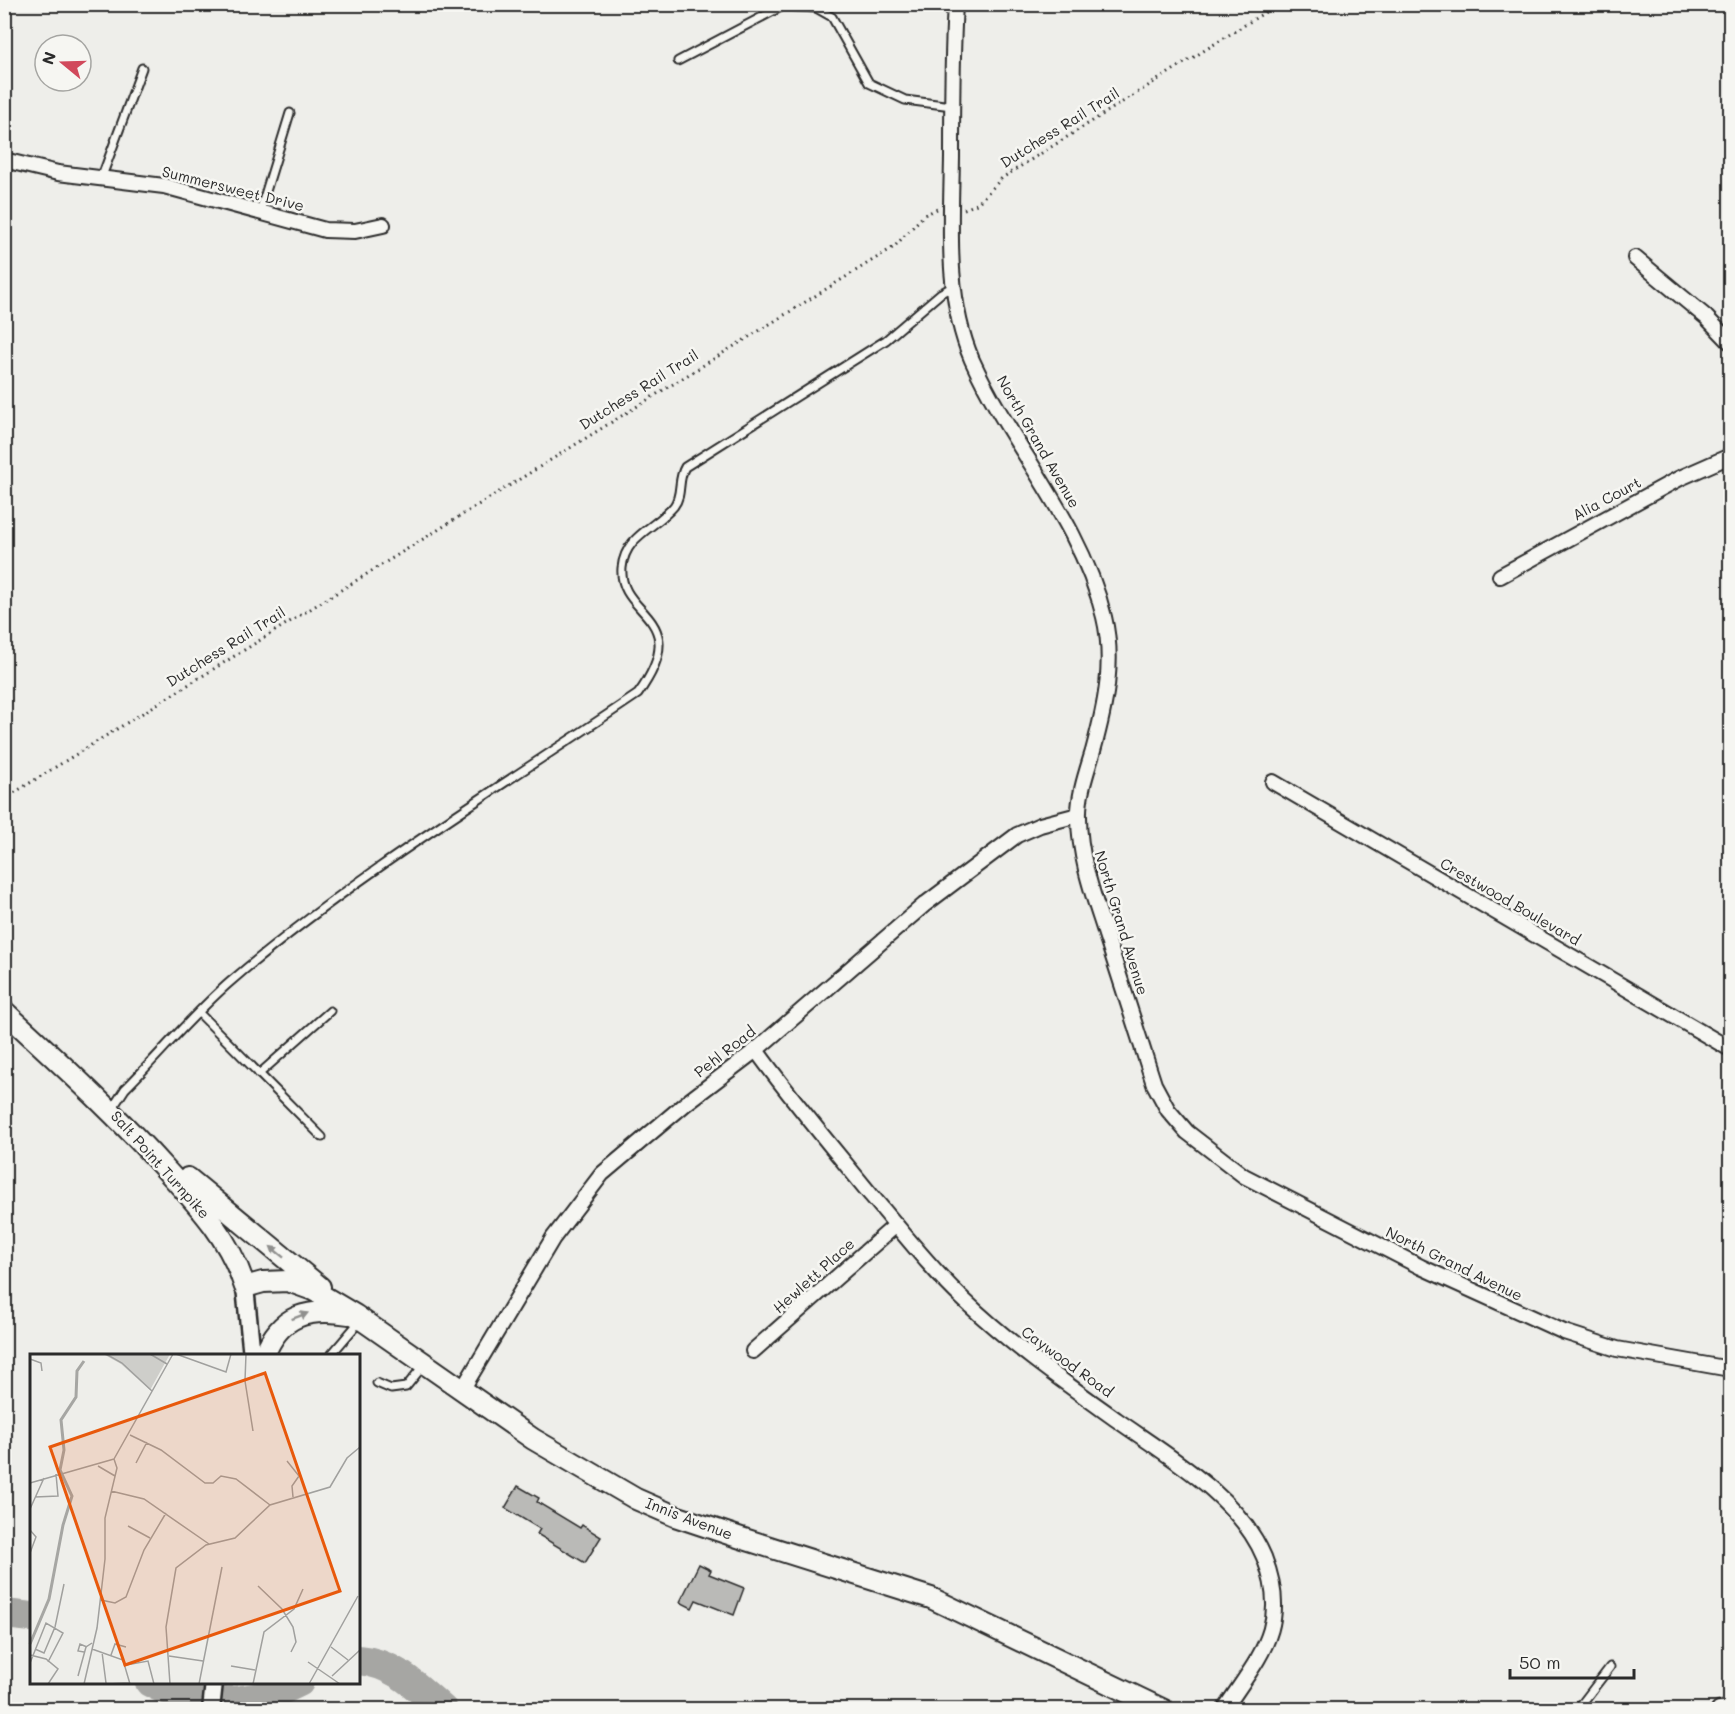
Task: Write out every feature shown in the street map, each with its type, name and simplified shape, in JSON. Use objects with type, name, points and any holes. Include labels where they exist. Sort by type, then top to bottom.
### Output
[{"type":"main road","name":"Salt Point Turnpike","points":[[4,1011],[129,1128],[223,1236],[237,1261],[245,1287]]},
{"type":"main road","points":[[129,1128],[252,1233],[358,1317]]},
{"type":"main road","name":"Innis Avenue","points":[[245,1287],[263,1282],[288,1281],[313,1290],[358,1317],[534,1438],[636,1498],[675,1516],[931,1598],[1164,1710]]},
{"type":"main road","points":[[265,1354],[282,1326],[301,1313],[326,1311],[358,1317]]},
{"type":"street","name":"North Grand Avenue","points":[[956,4],[951,208],[954,286],[960,318],[971,357],[988,391],[1047,487],[1076,543],[1095,586],[1104,618],[1108,646],[1108,691],[1078,815],[1081,843],[1091,888],[1154,1084],[1168,1110],[1187,1132],[1244,1176],[1304,1209],[1523,1315],[1617,1348],[1731,1369]]},
{"type":"street","name":"Summersweet Drive","points":[[4,160],[58,173],[164,186],[325,230],[355,231],[383,225]]},
{"type":"street","points":[[1635,258],[1706,317],[1731,342]]},
{"type":"street","name":"Alia Court","points":[[1500,576],[1680,478],[1731,456]]},
{"type":"street","name":"Crestwood Boulevard","points":[[1273,782],[1731,1049]]},
{"type":"street","name":"Pehl Road","points":[[462,1390],[553,1238],[602,1174],[685,1104],[756,1050],[924,904],[1017,835],[1040,825],[1078,815]]},
{"type":"street","name":"Caywood Road","points":[[756,1050],[793,1101],[896,1225],[962,1299],[1012,1344],[1191,1473],[1226,1502],[1255,1541],[1272,1584],[1275,1608],[1272,1634],[1224,1710]]},
{"type":"street","name":"Hewlett Place","points":[[753,1351],[896,1225]]},
{"type":"street","name":"Salt Point Turnpike","points":[[245,1287],[252,1354]]},
{"type":"street","points":[[211,1710],[214,1684]]},
{"type":"street","points":[[1719,1710],[1731,1707]]},
{"type":"lane","points":[[678,61],[783,6],[816,8],[832,16],[869,83],[905,100],[952,106]]},
{"type":"lane","points":[[101,178],[142,68]]},
{"type":"lane","points":[[260,211],[290,114]]},
{"type":"lane","points":[[111,1111],[125,1089],[229,983],[357,884],[638,694],[649,679],[659,641],[656,626],[627,592],[622,580],[622,566],[634,539],[673,507],[679,497],[680,476],[685,467],[886,340],[941,292],[954,286]]},
{"type":"lane","points":[[260,1074],[330,1011]]},
{"type":"lane","points":[[200,1013],[322,1137]]},
{"type":"lane","points":[[334,1354],[358,1317]]},
{"type":"lane","points":[[377,1383],[391,1389],[406,1387],[424,1364]]},
{"type":"lane","points":[[1577,1710],[1610,1667]]},
{"type":"path","name":"Dutchess Rail Trail","points":[[4,799],[894,247],[928,212],[951,208],[972,208],[1002,178],[1278,4]]},
{"type":"building","points":[[518,1486],[539,1498],[537,1502],[580,1528],[582,1525],[601,1537],[585,1563],[537,1534],[540,1529],[505,1508]]},
{"type":"building","points":[[699,1564],[711,1570],[709,1574],[744,1588],[734,1615],[696,1600],[692,1608],[680,1602]]},
{"type":"waterway","points":[[4,1614],[30,1617]]},
{"type":"waterway","points":[[360,1660],[394,1671],[443,1710]]},
{"type":"waterway","points":[[154,1684],[186,1696],[224,1701],[262,1696],[294,1684]]}]
